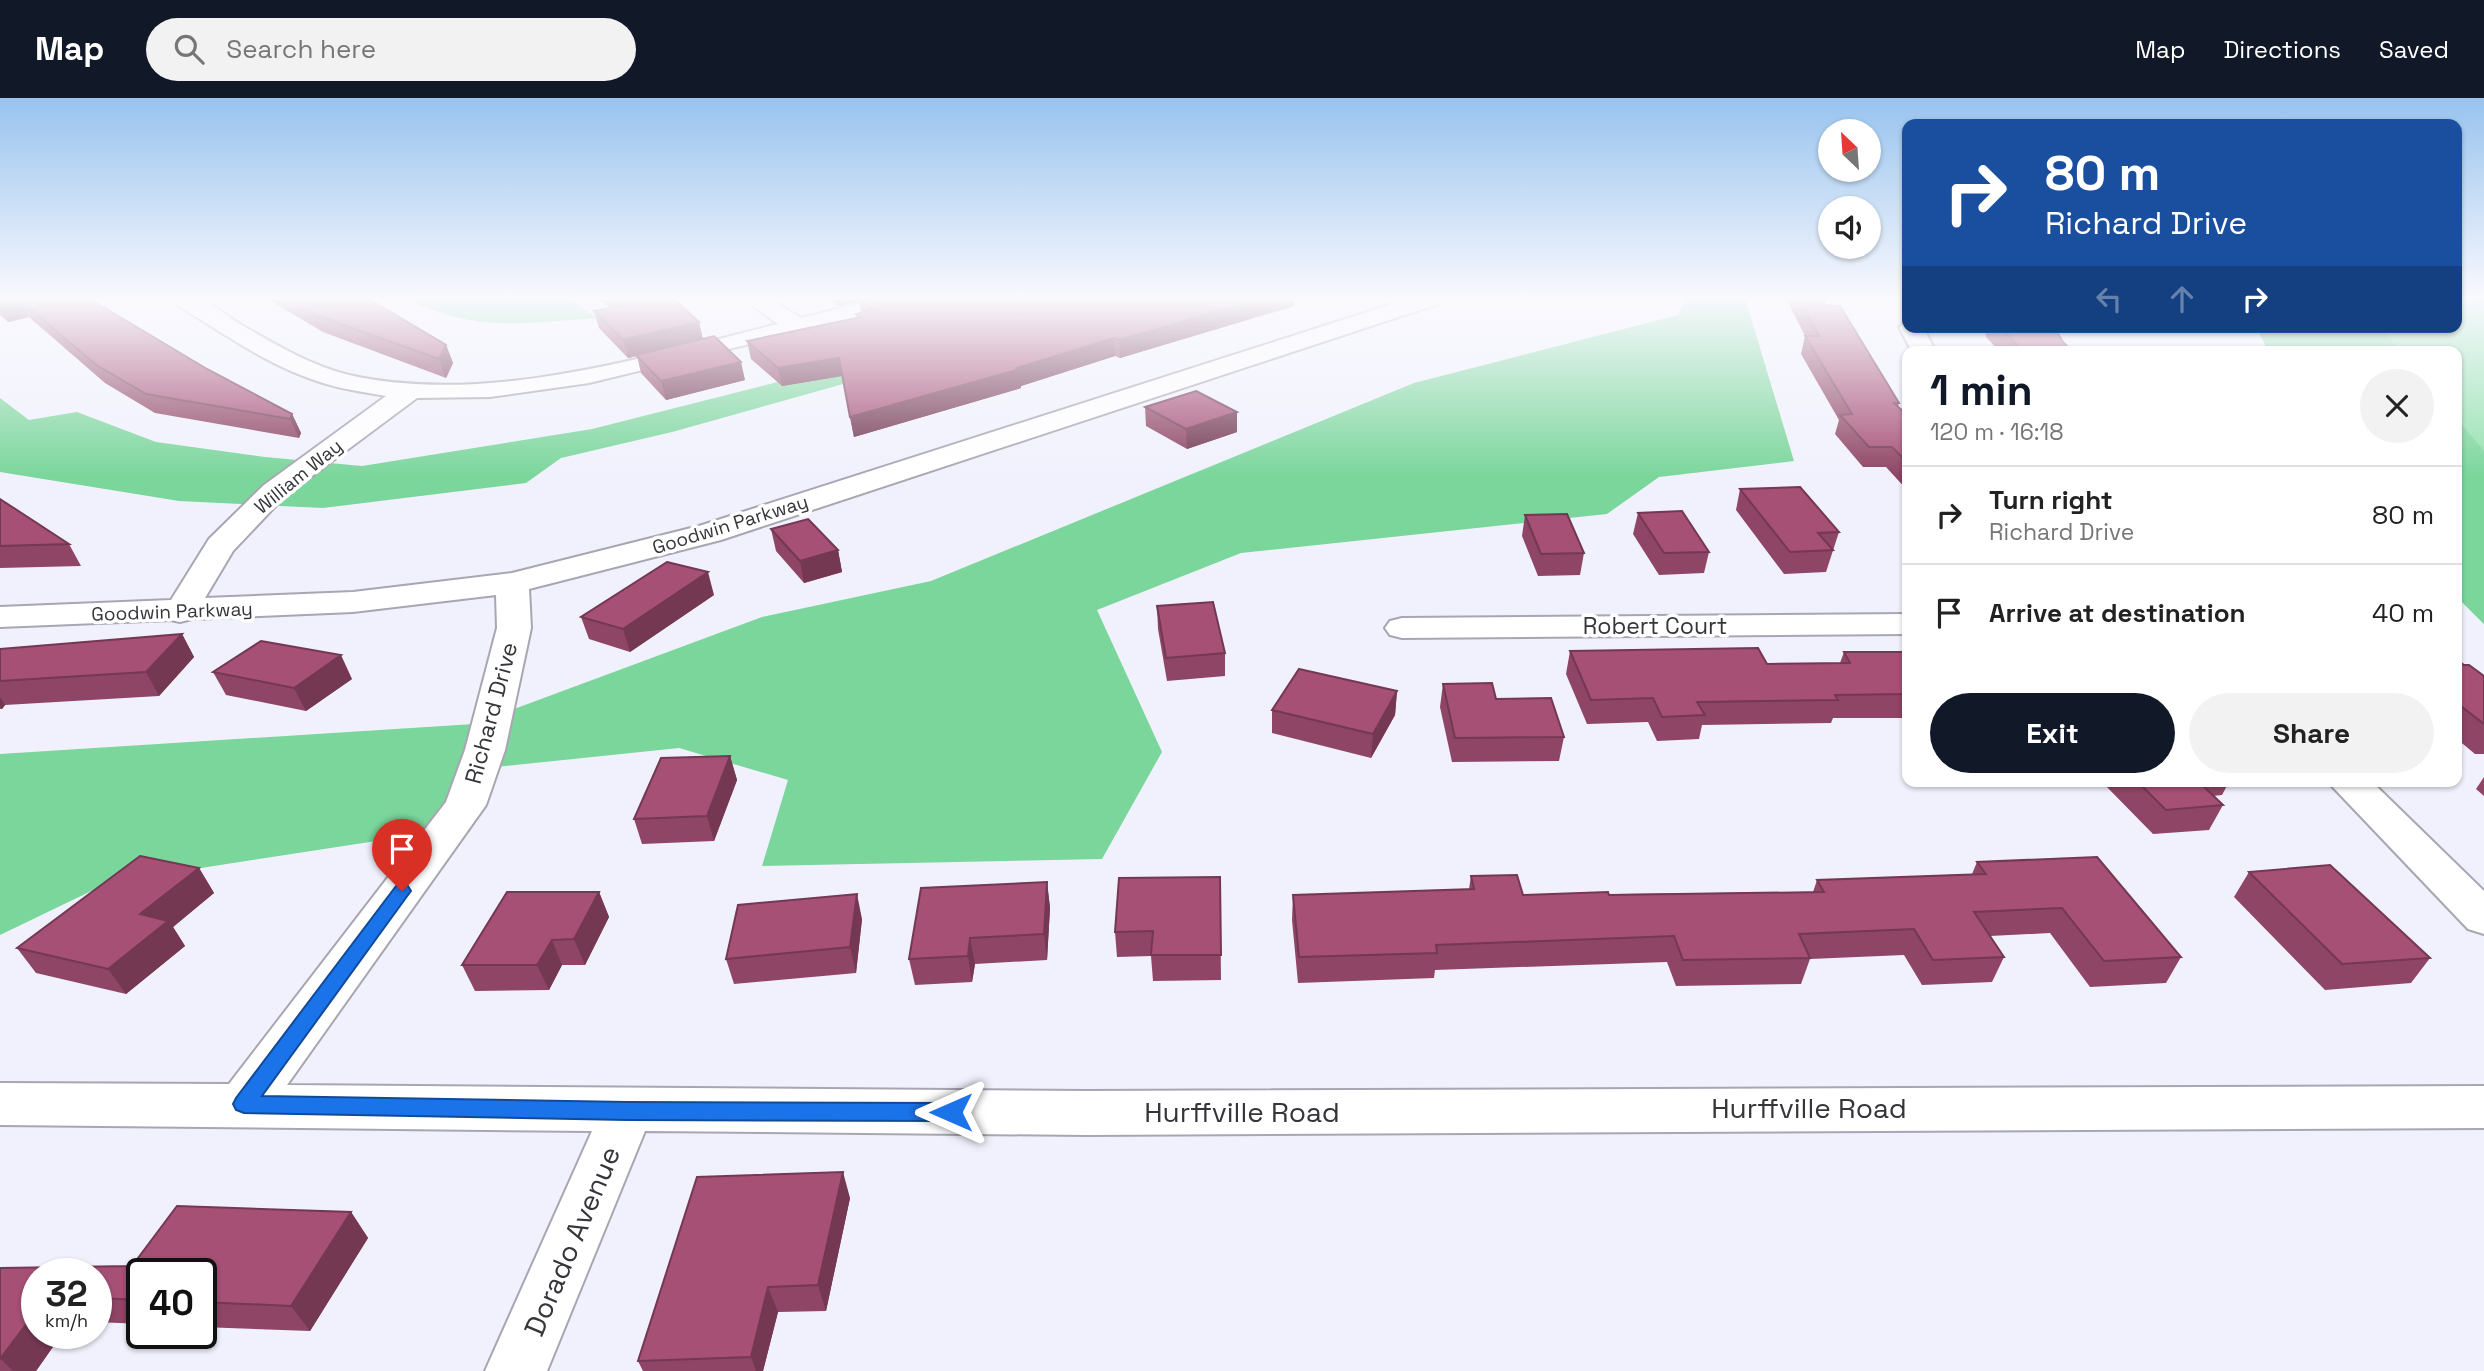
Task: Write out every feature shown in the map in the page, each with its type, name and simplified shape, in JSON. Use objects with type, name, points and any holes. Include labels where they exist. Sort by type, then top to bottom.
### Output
[{"type":"street","points":[[284,357],[300,367],[347,382],[410,391],[496,388],[580,377],[674,357]]},
{"type":"street","name":"Goodwin Parkway","points":[[0,618],[180,612],[353,602],[512,583],[710,533],[1250,357]]},
{"type":"street","name":"William Way","points":[[180,612],[220,546],[274,491],[410,391]]},
{"type":"street","name":"Richard Drive","points":[[244,1104],[465,805],[485,750],[514,628],[512,583]]},
{"type":"street","name":"Robert Court","points":[[1402,628],[1902,624]]},
{"type":"street","points":[[2353,787],[2484,918]]},
{"type":"street","name":"Hurffville Road","points":[[0,1104],[1100,1113],[2238,1105],[2484,1107]]},
{"type":"street","name":"Dorado Avenue","points":[[516,1371],[627,1111]]},
{"type":"green space","points":[[875,357],[938,357],[672,432],[561,458],[526,483],[323,508],[179,501],[0,472],[0,398],[29,420],[77,412],[156,442],[265,457],[362,466],[592,429]]},
{"type":"green space","points":[[1513,357],[1763,357],[1794,461],[1659,477],[1607,514],[1241,553],[1097,610],[1162,752],[1102,859],[762,866],[788,780],[679,748],[477,769],[448,830],[110,882],[0,935],[0,754],[474,724],[762,617],[931,581],[1414,383]]},
{"type":"green space","points":[[2462,357],[2484,357],[2484,624],[2462,602]]},
{"type":"green space","points":[[2462,425],[2484,451],[2484,624],[2462,602]]},
{"type":"building","points":[[87,357],[188,357],[292,414],[290,419],[146,394]]},
{"type":"building","points":[[638,357],[736,357],[741,362],[661,381]]},
{"type":"building","points":[[766,357],[1051,357],[1017,368],[1020,369],[850,417],[839,358],[778,368]]},
{"type":"building","points":[[1818,357],[1871,357],[1899,403],[1894,403],[1902,410],[1902,457],[1892,447],[1869,447],[1840,415],[1852,414]]},
{"type":"building","points":[[1196,391],[1237,412],[1186,429],[1145,407]]},
{"type":"building","points":[[1800,487],[1839,532],[1818,533],[1833,550],[1790,552],[1740,489]]},
{"type":"building","points":[[0,499],[69,544],[0,546]]},
{"type":"building","points":[[1682,511],[1709,552],[1664,553],[1638,513]]},
{"type":"building","points":[[1567,514],[1584,553],[1541,554],[1525,515]]},
{"type":"building","points":[[808,519],[838,550],[800,561],[771,529]]},
{"type":"building","points":[[667,562],[708,572],[623,629],[581,617]]},
{"type":"building","points":[[1213,602],[1225,653],[1166,658],[1157,606]]},
{"type":"building","points":[[182,634],[146,672],[0,681],[0,649]]},
{"type":"building","points":[[261,641],[341,655],[294,688],[213,672]]},
{"type":"building","points":[[1758,648],[1767,664],[1850,663],[1844,652],[1902,652],[1902,694],[1835,695],[1838,700],[1697,702],[1705,715],[1662,717],[1653,698],[1591,700],[1570,651]]},
{"type":"building","points":[[2462,664],[2469,665],[2484,676],[2484,724],[2462,707]]},
{"type":"building","points":[[1299,669],[1397,691],[1373,734],[1272,710]]},
{"type":"building","points":[[1492,683],[1496,699],[1551,698],[1564,737],[1455,738],[1443,684]]},
{"type":"building","points":[[730,756],[707,816],[634,819],[661,758]]},
{"type":"building","points":[[2143,787],[2204,787],[2223,805],[2166,810]]},
{"type":"building","points":[[140,856],[199,868],[140,914],[168,921],[108,969],[17,948]]},
{"type":"building","points":[[2097,857],[2181,957],[2104,961],[2062,908],[1974,912],[2004,957],[1933,960],[1914,929],[1799,934],[1810,958],[1683,960],[1674,936],[1436,945],[1437,953],[1299,957],[1293,895],[1474,889],[1471,876],[1517,875],[1523,895],[1608,892],[1609,895],[1824,892],[1817,880],[1986,874],[1977,862]]},
{"type":"building","points":[[2330,865],[2430,958],[2342,964],[2249,872]]},
{"type":"building","points":[[1220,877],[1221,955],[1151,955],[1153,931],[1115,932],[1119,878]]},
{"type":"building","points":[[1047,882],[1044,934],[970,938],[968,956],[909,959],[921,888]]},
{"type":"building","points":[[507,892],[599,892],[574,939],[552,940],[537,965],[462,965]]},
{"type":"building","points":[[857,894],[850,947],[726,959],[738,905]]},
{"type":"building","points":[[843,1172],[818,1285],[768,1287],[751,1357],[638,1361],[697,1177]]},
{"type":"building","points":[[177,1206],[351,1212],[291,1306],[217,1303],[217,1258],[138,1258]]},
{"type":"building","points":[[112,1266],[126,1266],[126,1299],[112,1299]]},
{"type":"building","points":[[0,1268],[21,1268],[21,1331],[0,1359]]},
{"type":"route","points":[[402,891],[244,1104],[627,1111],[951,1112]]}]
